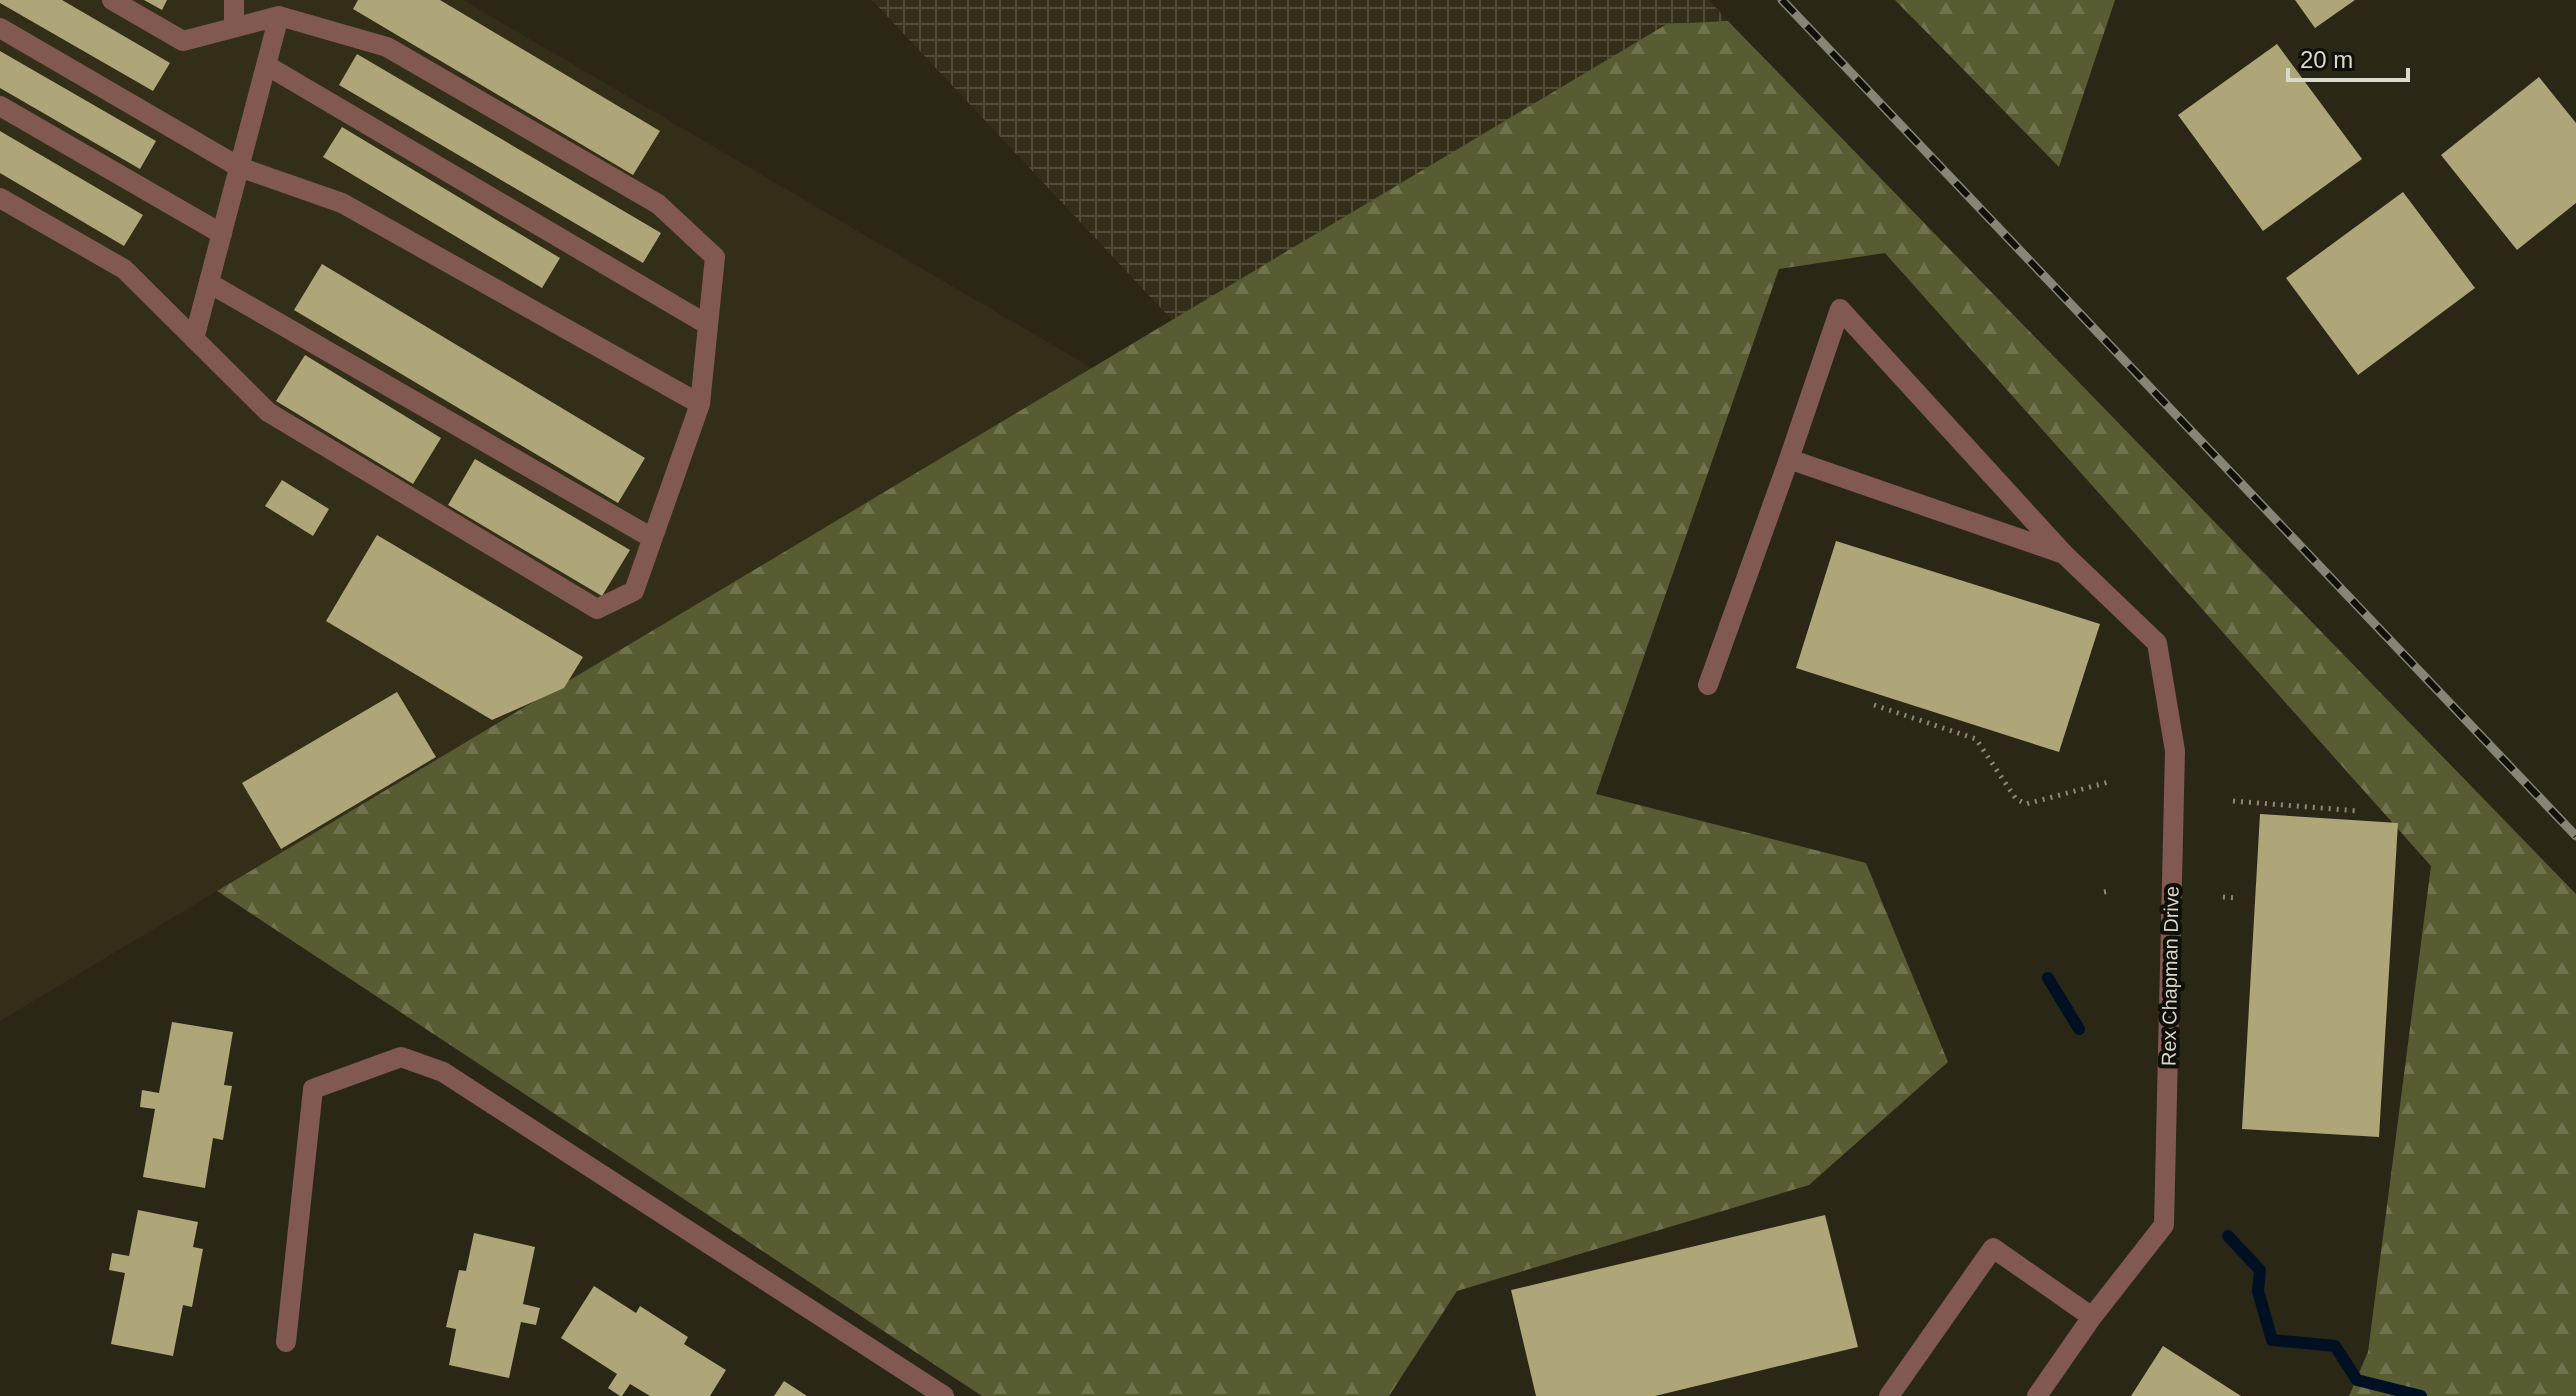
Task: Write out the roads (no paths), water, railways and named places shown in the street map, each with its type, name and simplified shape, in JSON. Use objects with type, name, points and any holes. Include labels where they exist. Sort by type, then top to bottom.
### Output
[{"type":"street","points":[[0,198],[124,269],[268,412],[597,609],[634,591],[700,404],[715,257],[658,204],[387,47],[279,16],[183,41],[112,0]]},
{"type":"street","points":[[234,0],[234,28]]},
{"type":"street","points":[[194,339],[279,16]]},
{"type":"street","points":[[0,28],[239,167],[342,203],[700,404]]},
{"type":"street","points":[[266,65],[708,325]]},
{"type":"street","points":[[0,106],[222,234]]},
{"type":"street","points":[[209,283],[652,538]]},
{"type":"street","name":"Rex Chapman Drive","points":[[1789,459],[1840,309],[2064,554],[2157,643],[2175,751],[2164,1225],[2092,1317],[2037,1396]]},
{"type":"street","points":[[1708,685],[1789,459],[2064,554]]},
{"type":"street","points":[[286,1342],[313,1089],[401,1057],[443,1072],[944,1396]]},
{"type":"street","points":[[1889,1396],[1993,1248],[2092,1317]]},
{"type":"waterway","points":[[2048,978],[2079,1029]]},
{"type":"waterway","points":[[2228,1236],[2260,1270],[2258,1291],[2272,1340],[2335,1346],[2357,1380],[2421,1396]]},
{"type":"railway","points":[[1782,0],[2576,836]]}]
